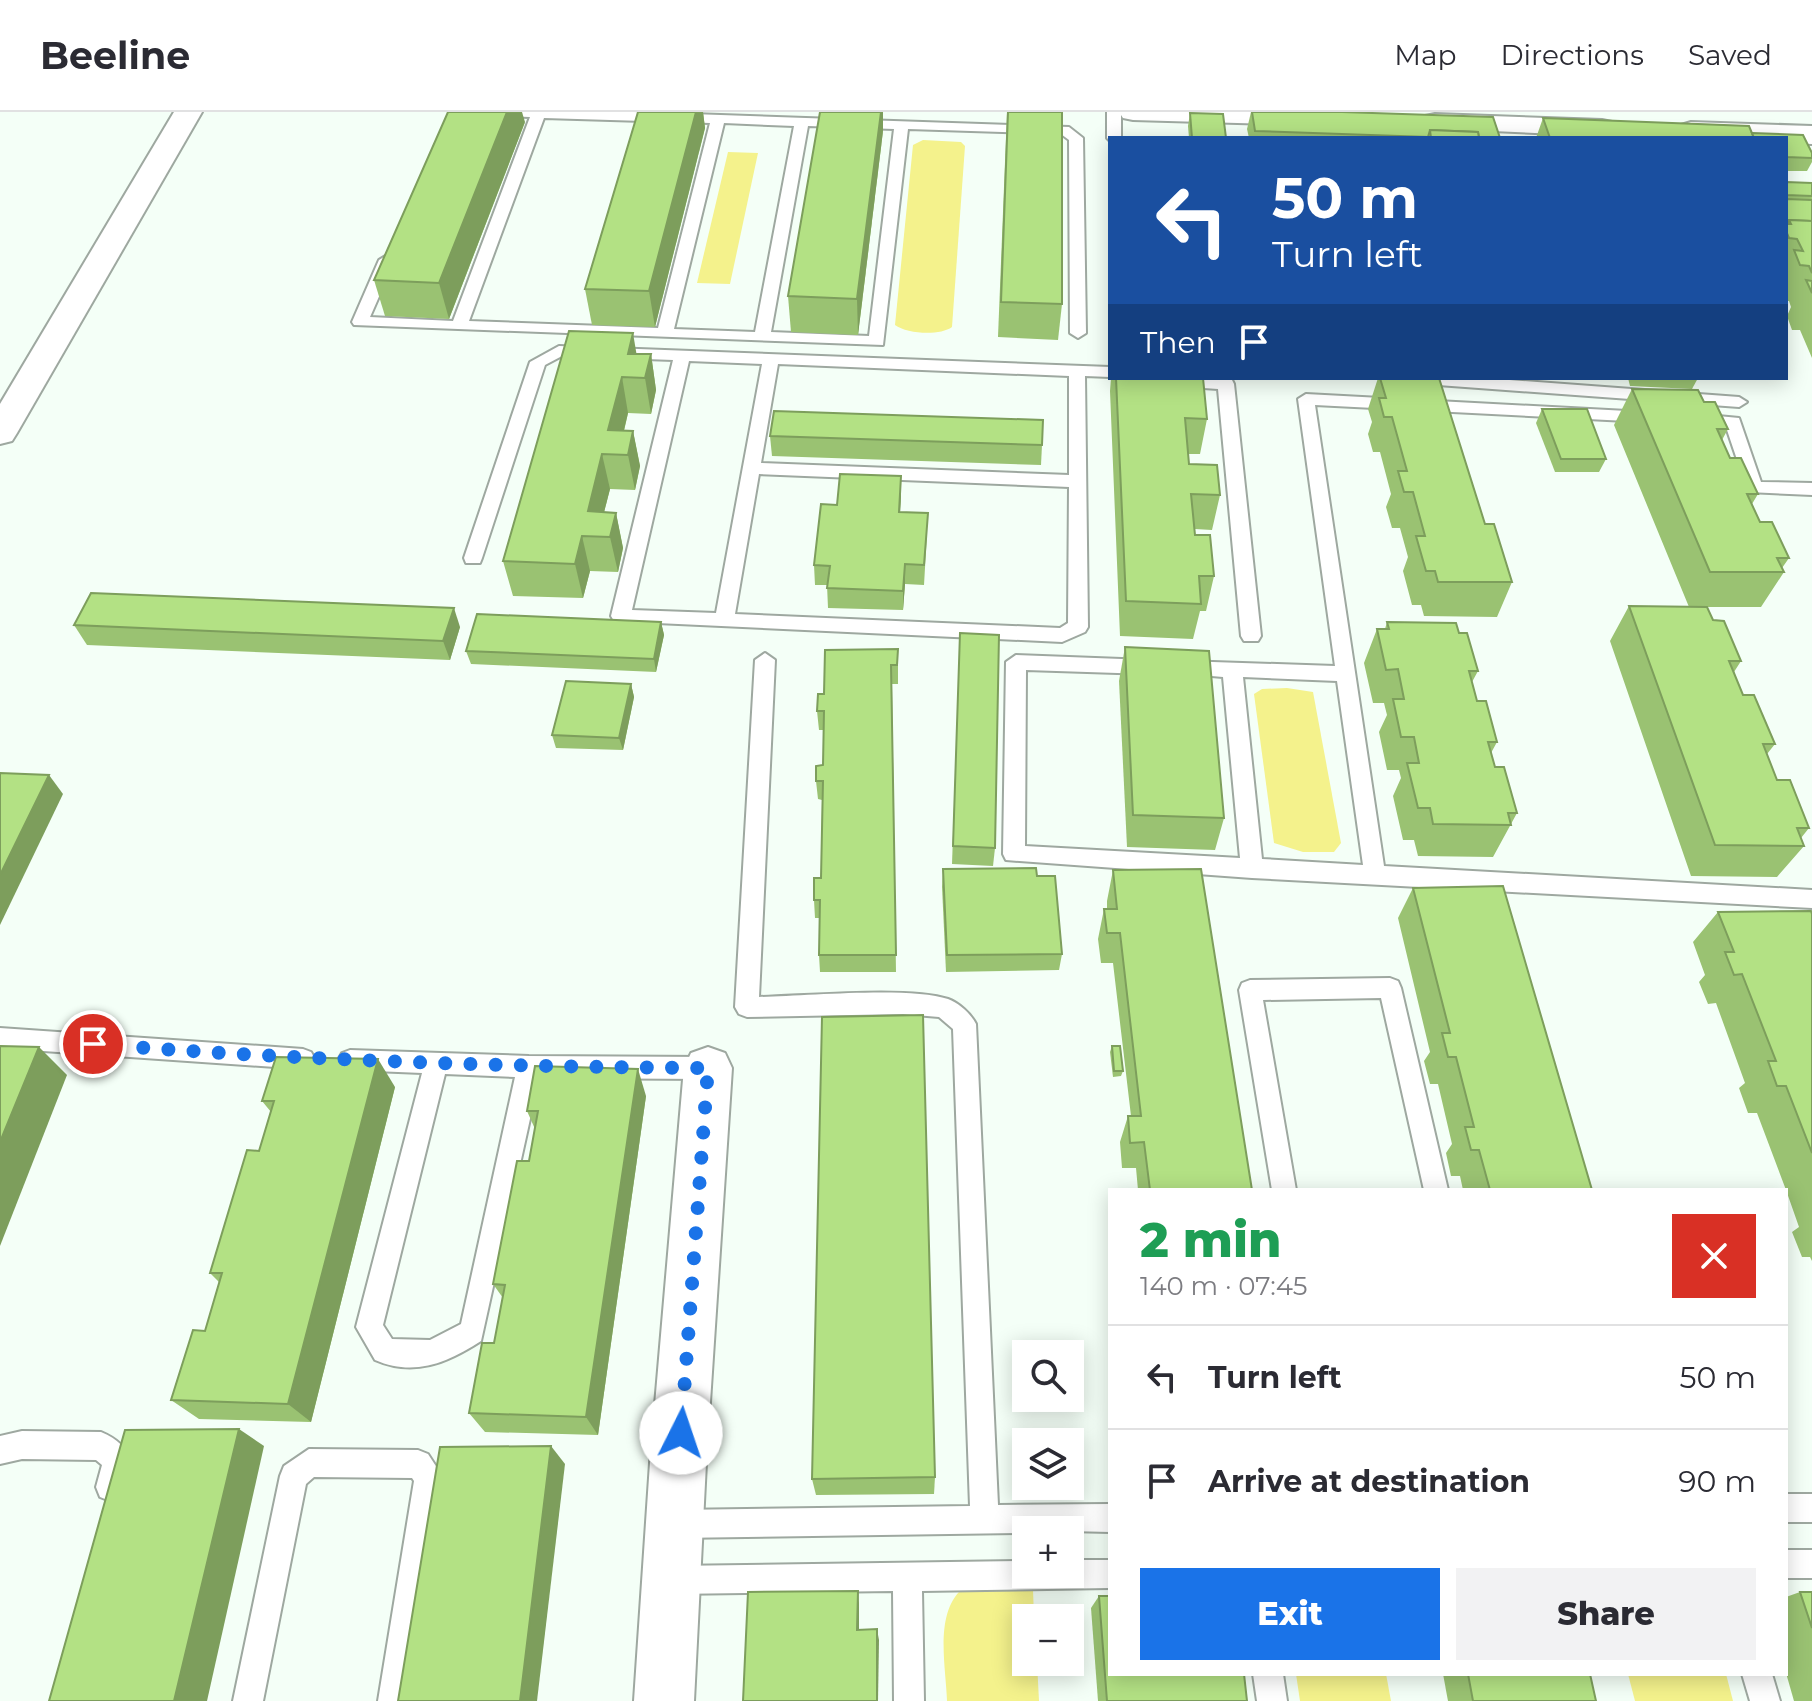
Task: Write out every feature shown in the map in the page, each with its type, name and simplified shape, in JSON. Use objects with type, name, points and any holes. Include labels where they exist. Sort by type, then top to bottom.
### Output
[{"type":"street","points":[[0,433],[188,112]]},
{"type":"street","points":[[1133,112],[1342,118]]},
{"type":"street","points":[[1402,121],[1510,131],[1629,129]]},
{"type":"street","points":[[1660,130],[1812,135]]},
{"type":"street","points":[[664,1701],[708,1068]]},
{"type":"lane","points":[[503,112],[718,119],[779,116],[802,121],[1064,130],[1076,138],[1078,333]]},
{"type":"lane","points":[[1114,112],[1114,136]]},
{"type":"lane","points":[[459,326],[539,113]]},
{"type":"lane","points":[[665,333],[718,119]]},
{"type":"lane","points":[[762,336],[802,121]]},
{"type":"lane","points":[[397,238],[360,322],[877,341],[901,125]]},
{"type":"lane","points":[[473,558],[538,362],[559,351],[1108,372]]},
{"type":"lane","points":[[682,356],[621,616],[1062,635],[1078,627],[1077,371]]},
{"type":"lane","points":[[724,620],[771,359]]},
{"type":"lane","points":[[1162,380],[1226,384],[1251,636]]},
{"type":"lane","points":[[1438,380],[1618,386],[1739,402]]},
{"type":"lane","points":[[1375,876],[1306,399],[1733,422],[1754,488],[1812,489]]},
{"type":"lane","points":[[752,468],[1077,481]]},
{"type":"lane","points":[[765,660],[747,1007],[930,1006],[944,1008],[964,1024],[985,1519]]},
{"type":"lane","points":[[1346,674],[1016,662],[1014,854],[1812,899]]},
{"type":"lane","points":[[1232,670],[1252,869]]},
{"type":"lane","points":[[1284,1188],[1250,990],[1390,988],[1436,1188]]},
{"type":"lane","points":[[0,1038],[278,1058],[529,1067],[708,1068]]},
{"type":"lane","points":[[436,1063],[369,1327],[384,1351],[414,1357],[438,1353],[472,1332],[529,1067]]},
{"type":"lane","points":[[0,1450],[22,1445],[101,1446],[117,1460],[101,1521]]},
{"type":"lane","points":[[248,1701],[294,1476],[309,1463],[418,1464],[429,1477],[393,1701]]},
{"type":"lane","points":[[1788,1508],[1812,1508]]},
{"type":"lane","points":[[674,1524],[1108,1518]]},
{"type":"lane","points":[[1788,1564],[1812,1564]]},
{"type":"lane","points":[[672,1580],[1108,1574]]},
{"type":"lane","points":[[907,1577],[909,1701]]},
{"type":"lane","points":[[1268,1676],[1272,1701]]},
{"type":"lane","points":[[1758,1676],[1765,1701]]},
{"type":"shaded area","points":[[923,140],[961,142],[965,146],[952,327],[932,333],[895,325],[913,145]]},
{"type":"shaded area","points":[[728,152],[758,153],[730,284],[697,283]]},
{"type":"shaded area","points":[[1287,688],[1313,692],[1341,843],[1334,852],[1303,852],[1274,843],[1254,694],[1262,689]]},
{"type":"shaded area","points":[[962,1589],[1033,1589],[1034,1604],[1012,1604],[1012,1676],[1038,1676],[1039,1701],[947,1701],[944,1642],[953,1600]]},
{"type":"shaded area","points":[[1296,1676],[1386,1676],[1391,1701],[1300,1701]]},
{"type":"shaded area","points":[[1629,1676],[1727,1676],[1733,1701],[1635,1701]]},
{"type":"building","points":[[448,112],[507,112],[439,283],[374,280]]},
{"type":"building","points":[[638,112],[696,112],[649,291],[585,289]]},
{"type":"building","points":[[820,112],[881,112],[857,299],[788,296]]},
{"type":"building","points":[[1008,112],[1062,112],[1062,304],[1001,302]]},
{"type":"building","points":[[1252,112],[1342,112],[1493,117],[1499,136],[1430,130],[1428,136],[1255,131]]},
{"type":"building","points":[[1190,113],[1223,114],[1226,136],[1192,136]]},
{"type":"building","points":[[1543,118],[1749,126],[1753,136],[1549,136]]},
{"type":"building","points":[[1430,130],[1478,132],[1479,136],[1431,136]]},
{"type":"building","points":[[1752,133],[1803,135],[1812,158],[1788,157],[1788,136],[1753,136]]},
{"type":"building","points":[[1788,182],[1812,183],[1812,196],[1788,195]]},
{"type":"building","points":[[1788,199],[1812,200],[1812,221],[1789,220],[1788,224]]},
{"type":"building","points":[[1789,220],[1812,221],[1812,273],[1809,266],[1800,265],[1794,250],[1803,251],[1797,239],[1789,238],[1788,224],[1791,224]]},
{"type":"building","points":[[569,331],[633,333],[628,354],[651,354],[645,378],[622,377],[608,430],[633,431],[628,455],[602,454],[588,511],[616,513],[610,537],[582,536],[575,564],[503,561]]},
{"type":"building","points":[[1116,380],[1203,380],[1207,419],[1185,418],[1189,464],[1217,465],[1220,495],[1191,494],[1195,535],[1210,535],[1214,576],[1199,576],[1201,604],[1126,601]]},
{"type":"building","points":[[1381,380],[1440,380],[1485,524],[1494,524],[1512,582],[1438,582],[1435,571],[1426,571],[1416,536],[1425,536],[1413,492],[1404,492],[1398,471],[1407,471],[1392,417],[1384,417],[1379,398],[1386,398]]},
{"type":"building","points":[[1632,389],[1698,390],[1704,402],[1715,402],[1728,429],[1717,429],[1730,458],[1741,458],[1758,494],[1747,494],[1760,522],[1772,522],[1789,558],[1777,558],[1784,572],[1710,572]]},
{"type":"building","points":[[1542,409],[1587,409],[1606,459],[1561,459]]},
{"type":"building","points":[[774,411],[1043,420],[1042,445],[770,436]]},
{"type":"building","points":[[840,474],[901,476],[899,512],[928,513],[924,565],[905,564],[903,591],[827,588],[830,566],[814,565],[821,504],[837,505]]},
{"type":"building","points":[[91,593],[454,608],[443,641],[74,625]]},
{"type":"building","points":[[1629,606],[1707,607],[1713,620],[1724,621],[1741,661],[1729,661],[1743,695],[1754,695],[1775,744],[1763,744],[1777,780],[1790,780],[1809,828],[1797,828],[1804,846],[1715,845]]},
{"type":"building","points":[[477,614],[661,622],[654,659],[466,651]]},
{"type":"building","points":[[1387,622],[1456,623],[1459,633],[1467,633],[1478,671],[1469,671],[1477,701],[1486,701],[1497,742],[1488,742],[1495,767],[1504,767],[1517,813],[1508,813],[1511,825],[1433,824],[1430,808],[1418,808],[1407,763],[1419,763],[1414,737],[1401,737],[1393,699],[1404,699],[1398,669],[1386,670],[1377,629],[1389,629]]},
{"type":"building","points":[[960,633],[999,635],[995,848],[953,846]]},
{"type":"building","points":[[1125,647],[1209,651],[1224,818],[1133,815]]},
{"type":"building","points":[[898,649],[897,665],[891,665],[896,955],[819,955],[820,900],[814,900],[814,878],[821,878],[823,781],[816,781],[816,766],[823,765],[824,711],[817,711],[818,694],[824,694],[825,650]]},
{"type":"building","points":[[566,681],[631,684],[619,738],[552,735]]},
{"type":"building","points":[[0,773],[49,775],[0,875]]},
{"type":"building","points":[[1036,868],[1037,876],[1055,876],[1062,954],[947,955],[943,869]]},
{"type":"building","points":[[1201,869],[1252,1188],[1150,1188],[1144,1142],[1130,1143],[1128,1116],[1141,1116],[1120,933],[1107,933],[1104,909],[1117,909],[1113,870]]},
{"type":"building","points":[[1503,886],[1591,1188],[1489,1188],[1479,1150],[1471,1150],[1465,1127],[1474,1127],[1456,1057],[1448,1057],[1442,1033],[1450,1033],[1413,888]]},
{"type":"building","points":[[1811,911],[1812,1153],[1786,1086],[1777,1086],[1768,1061],[1776,1061],[1742,974],[1734,975],[1725,952],[1734,952],[1718,912]]},
{"type":"building","points":[[923,1015],[935,1477],[812,1479],[822,1017]]},
{"type":"building","points":[[0,1046],[39,1047],[0,1142]]},
{"type":"building","points":[[1112,1046],[1120,1046],[1123,1071],[1114,1071]]},
{"type":"building","points":[[276,1057],[378,1059],[288,1404],[171,1400],[193,1330],[205,1331],[222,1273],[210,1273],[247,1150],[259,1151],[274,1101],[262,1101]]},
{"type":"building","points":[[535,1066],[638,1069],[586,1417],[469,1413],[482,1343],[494,1343],[505,1285],[493,1284],[517,1161],[529,1161],[538,1111],[527,1111]]},
{"type":"building","points":[[239,1429],[174,1701],[49,1701],[125,1430]]},
{"type":"building","points":[[551,1446],[520,1701],[398,1701],[440,1447]]},
{"type":"building","points":[[858,1591],[857,1630],[877,1629],[877,1701],[743,1701],[748,1592]]},
{"type":"building","points":[[1800,1592],[1812,1592],[1812,1628]]},
{"type":"building","points":[[1099,1596],[1108,1596],[1108,1676],[1244,1676],[1247,1701],[1107,1701]]},
{"type":"building","points":[[1468,1676],[1590,1676],[1596,1701],[1473,1701]]},
{"type":"route","points":[[93,1044],[278,1058],[529,1067],[708,1068],[681,1433]]}]
